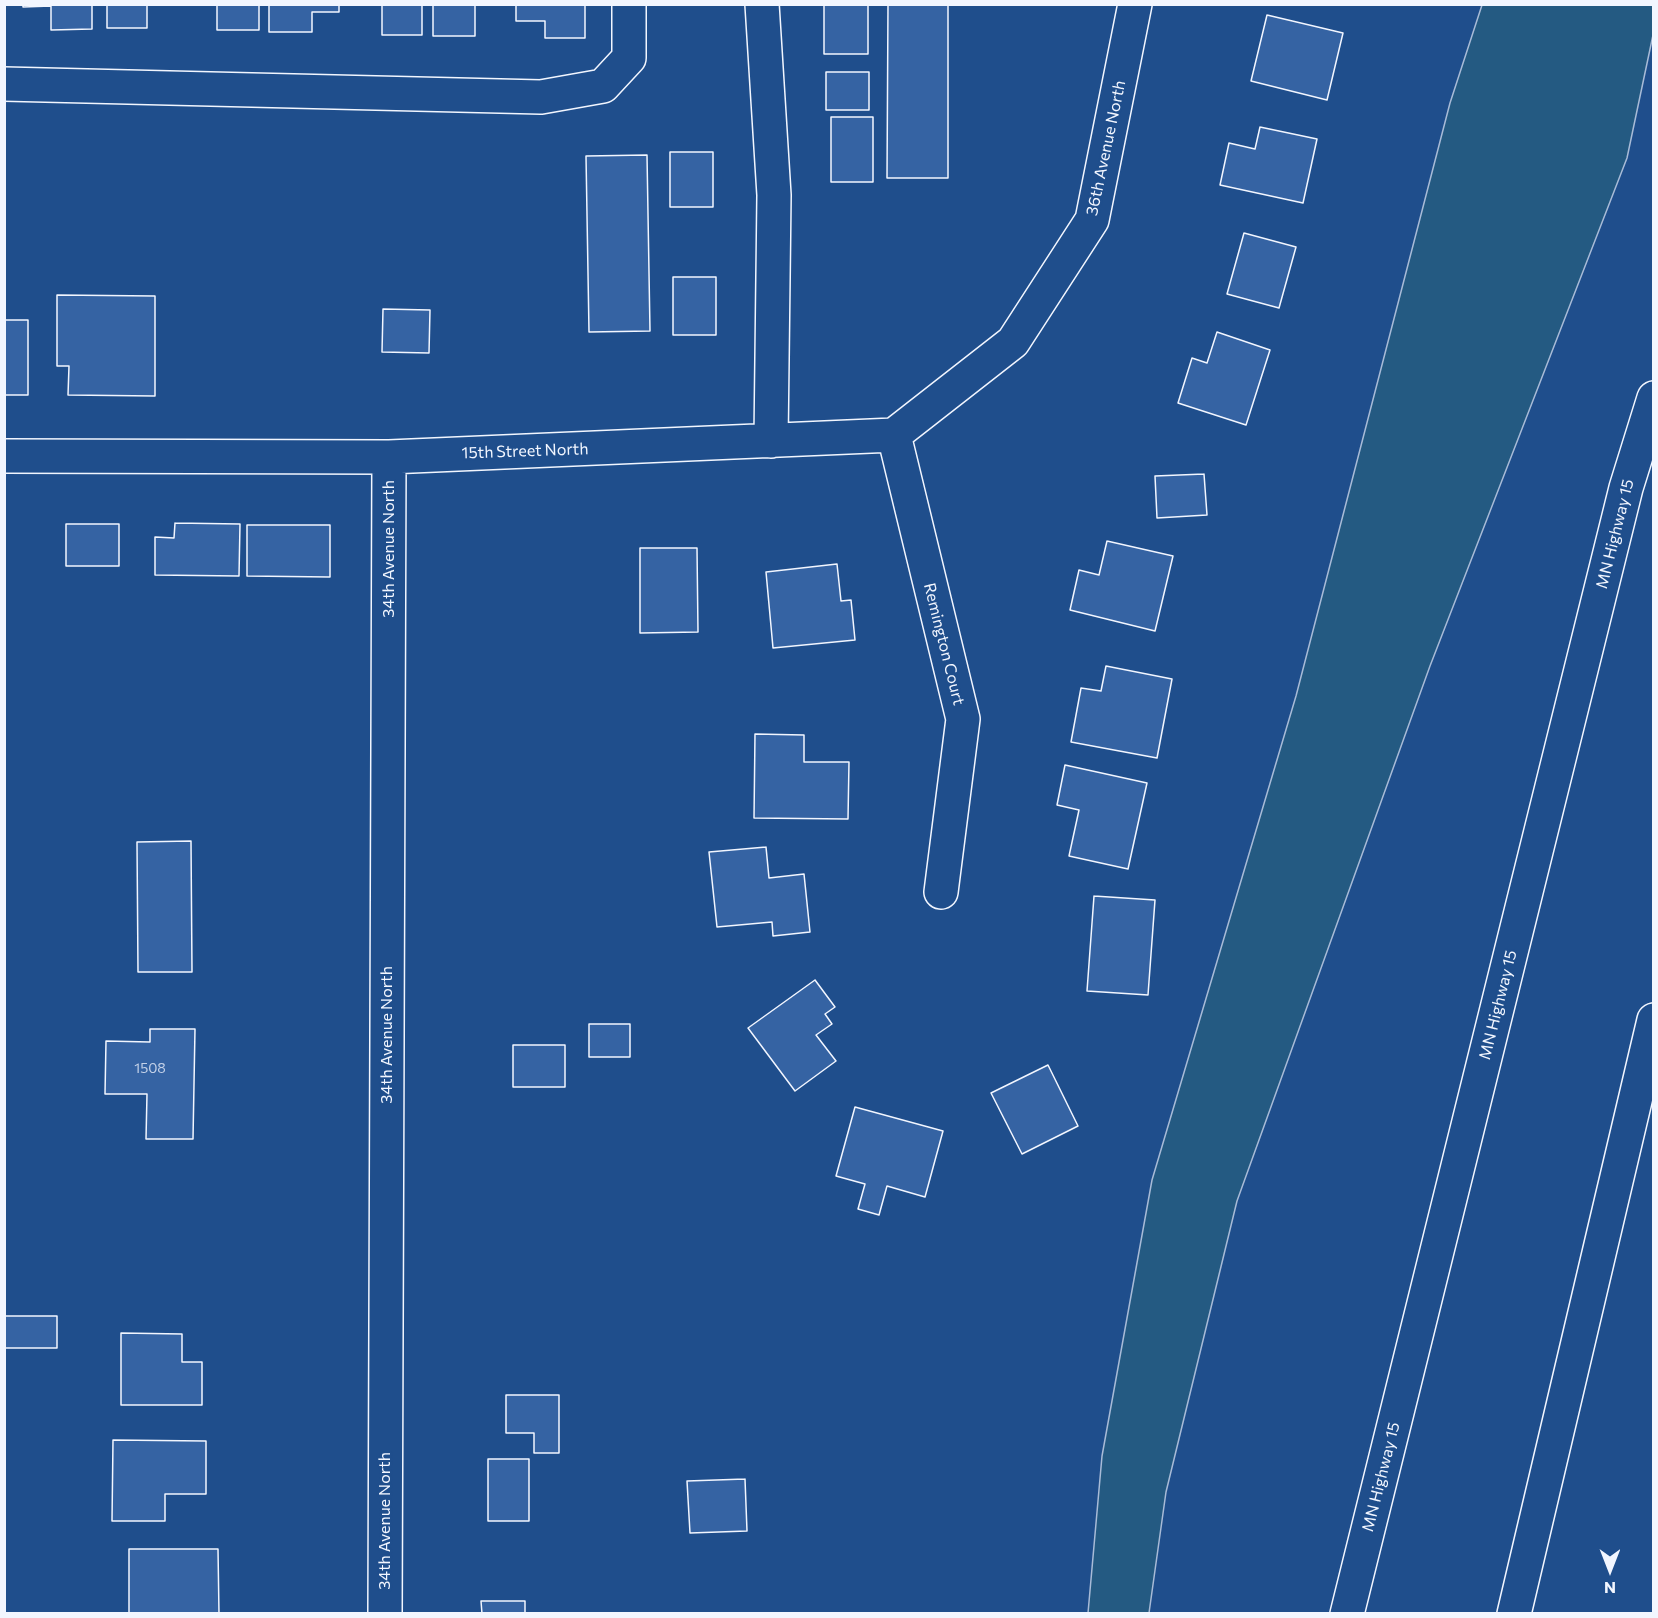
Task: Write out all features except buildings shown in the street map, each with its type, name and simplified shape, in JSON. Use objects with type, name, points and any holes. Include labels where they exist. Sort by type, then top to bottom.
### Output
[{"type":"main road","points":[[4,84],[541,97],[603,86],[629,58],[629,4]]},
{"type":"main road","points":[[762,4],[774,195],[771,441]]},
{"type":"main road","name":"36th Avenue North","points":[[894,435],[1013,342],[1092,220],[1135,4]]},
{"type":"main road","name":"MN Highway 15","points":[[1347,1614],[1620,512],[1653,398]]},
{"type":"main road","name":"15th Street North","points":[[4,456],[389,457],[894,435]]},
{"type":"main road","name":"Remington Court","points":[[894,435],[963,719],[941,892]]},
{"type":"main road","name":"34th Avenue North","points":[[385,1614],[389,457]]},
{"type":"main road","points":[[1514,1614],[1653,1020]]},
{"type":"shaded area","points":[[1482,5],[1653,5],[1653,35],[1627,158],[1430,666],[1237,1201],[1166,1492],[1149,1613],[1088,1613],[1102,1456],[1152,1180],[1296,696],[1450,103]]}]
